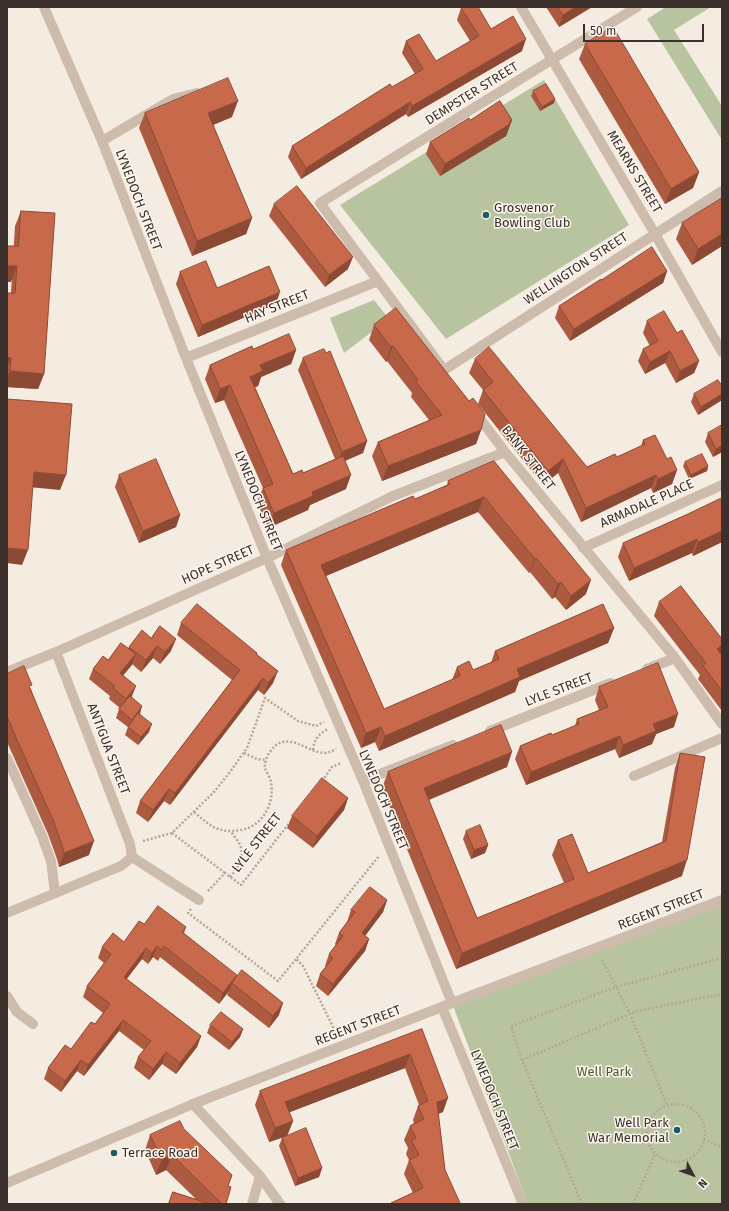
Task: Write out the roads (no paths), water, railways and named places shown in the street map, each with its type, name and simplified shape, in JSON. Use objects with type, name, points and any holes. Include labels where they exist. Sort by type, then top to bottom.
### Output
[{"type":"street","name":"LYNEDOCH STREET","points":[[44,7],[102,141],[186,358],[267,558],[363,781],[452,1003]]},
{"type":"street","name":"MEARNS STREET","points":[[521,7],[655,234],[722,352]]},
{"type":"street","name":"DEMPSTER STREET","points":[[378,281],[320,203],[638,7]]},
{"type":"street","points":[[102,141],[173,99],[204,92]]},
{"type":"street","name":"WELLINGTON STREET","points":[[378,281],[447,373],[722,191]]},
{"type":"street","name":"HAY STREET","points":[[186,358],[378,281]]},
{"type":"street","name":"BANK STREET","points":[[468,402],[505,452],[674,658],[722,724]]},
{"type":"street","name":"HOPE STREET","points":[[7,672],[56,652],[267,558],[393,496],[505,452]]},
{"type":"street","name":"ARMADALE PLACE","points":[[583,548],[722,484]]},
{"type":"street","name":"ANTIGUA STREET","points":[[56,652],[130,844],[132,857]]},
{"type":"street","points":[[637,673],[674,658]]},
{"type":"street","name":"LYLE STREET","points":[[482,734],[622,679]]},
{"type":"street","points":[[634,776],[722,738]]},
{"type":"street","points":[[363,781],[459,743]]},
{"type":"street","points":[[7,758],[42,836],[51,861],[55,893]]},
{"type":"street","points":[[7,913],[121,866],[132,857],[199,900]]},
{"type":"street","name":"REGENT STREET","points":[[7,1183],[193,1104],[722,900]]},
{"type":"street","points":[[7,996],[17,1012],[33,1024]]},
{"type":"street","name":"LYNEDOCH STREET","points":[[442,1007],[523,1204]]},
{"type":"street","points":[[193,1104],[260,1176],[280,1204]]},
{"type":"street","points":[[252,1204],[260,1176]]},
{"type":"place","name":"Grosvenor Bowling Club","points":[[486,215]]},
{"type":"place","name":"Well Park War Memorial","points":[[677,1130]]},
{"type":"place","name":"Terrace Road","points":[[114,1153]]},
{"type":"park label","name":"Well Park","points":[[604,1072]]}]
